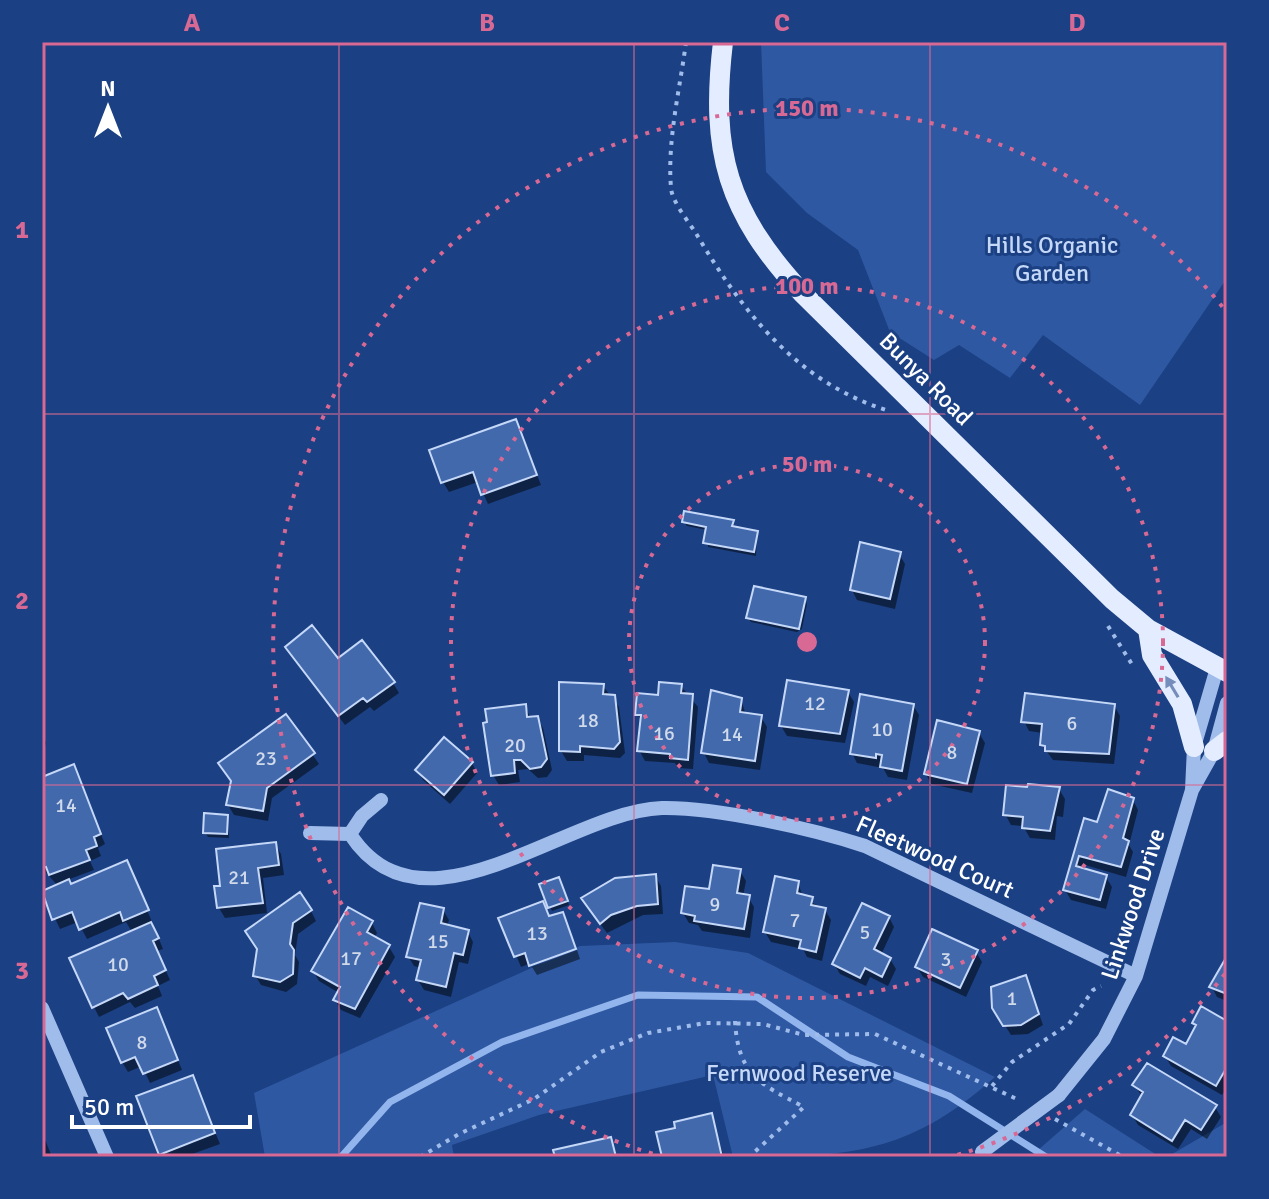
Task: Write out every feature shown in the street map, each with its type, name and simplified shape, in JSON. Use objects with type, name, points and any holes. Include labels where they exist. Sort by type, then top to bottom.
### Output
[{"type":"main road","name":"Bunya Road","points":[[723,42],[717,87],[721,144],[736,200],[768,254],[1044,533],[1148,629],[1222,670]]},
{"type":"main road","points":[[1148,629],[1152,655],[1212,746]]},
{"type":"street","name":"Linkwood Drive","points":[[1212,746],[1222,670]]},
{"type":"street","name":"Linkwood Drive","points":[[977,1154],[1059,1095],[1104,1039],[1136,976],[1192,790],[1227,703]]},
{"type":"street","points":[[310,833],[350,834],[362,816],[381,800]]},
{"type":"street","name":"Fleetwood Court","points":[[350,834],[363,855],[381,867],[419,880],[451,879],[630,815],[662,808],[823,832],[865,846],[1136,976]]},
{"type":"street","points":[[42,1008],[107,1157]]},
{"type":"path","points":[[992,1086],[1012,1062],[1069,1024],[1093,990],[1101,986]]},
{"type":"path","points":[[735,1021],[737,1051],[761,1084],[804,1107],[749,1157]]},
{"type":"path","points":[[420,1157],[459,1134],[534,1099],[601,1052],[660,1030],[735,1021],[804,1035],[875,1034],[1031,1106]]},
{"type":"path","points":[[1044,1113],[1123,1157]]},
{"type":"green space","name":"Hills Organic Garden","points":[[761,42],[1227,42],[1227,278],[1140,405],[1043,335],[1010,378],[959,345],[934,360],[890,332],[858,250],[807,213],[766,172]]},
{"type":"green space","name":"Fernwood Reserve","points":[[675,942],[748,953],[995,1077],[933,1123],[873,1147],[842,1153],[733,1157],[713,1075],[539,1115],[452,1145],[454,1157],[265,1157],[254,1093],[580,946]]},
{"type":"green space","points":[[1085,1109],[1160,1157],[1030,1157]]},
{"type":"green space","points":[[1227,1122],[1227,1157],[1167,1157]]},
{"type":"building","points":[[516,419],[537,475],[481,495],[473,472],[441,483],[429,450]]},
{"type":"building","points":[[684,511],[734,520],[732,526],[758,531],[754,552],[703,543],[706,527],[682,522]]},
{"type":"building","points":[[860,542],[901,552],[890,599],[850,590]]},
{"type":"building","points":[[754,586],[806,597],[799,629],[746,618]]},
{"type":"building","points":[[312,625],[338,658],[362,640],[395,682],[367,702],[363,698],[338,716],[285,647]]},
{"type":"building","points":[[787,680],[849,690],[840,734],[779,726]]},
{"type":"building","points":[[559,682],[604,684],[603,694],[615,695],[620,742],[614,749],[580,746],[580,752],[559,751]]},
{"type":"building","points":[[659,682],[682,684],[681,693],[693,694],[688,760],[670,758],[670,754],[637,751],[641,715],[635,715],[637,693],[658,695]]},
{"type":"building","points":[[711,690],[742,698],[740,712],[762,715],[755,761],[701,753]]},
{"type":"building","points":[[1025,693],[1115,704],[1109,754],[1045,751],[1045,746],[1040,745],[1042,724],[1021,722]]},
{"type":"building","points":[[860,694],[914,704],[902,771],[880,767],[882,755],[876,754],[876,758],[850,754]]},
{"type":"building","points":[[526,704],[527,717],[538,716],[547,759],[541,767],[530,769],[521,760],[514,760],[515,773],[491,776],[483,723],[487,722],[485,709]]},
{"type":"building","points":[[286,714],[315,753],[267,788],[263,811],[226,805],[231,781],[218,763]]},
{"type":"building","points":[[937,720],[980,731],[967,784],[924,774]]},
{"type":"building","points":[[444,737],[473,762],[444,795],[415,770]]},
{"type":"building","points":[[74,764],[101,834],[94,837],[97,846],[86,850],[90,860],[49,875],[46,867],[42,868],[42,777]]},
{"type":"building","points":[[1028,784],[1060,787],[1050,831],[1022,828],[1023,817],[1003,815],[1006,785],[1027,787]]},
{"type":"building","points":[[1108,789],[1134,798],[1123,838],[1129,841],[1121,867],[1079,856],[1076,866],[1107,875],[1100,900],[1063,890],[1084,818],[1097,822]]},
{"type":"building","points":[[204,813],[228,815],[227,834],[203,833]]},
{"type":"building","points":[[276,842],[279,865],[258,868],[263,903],[217,908],[214,886],[220,886],[216,849]]},
{"type":"building","points":[[127,860],[149,910],[123,921],[120,912],[79,930],[72,912],[52,920],[42,891],[69,879],[71,884]]},
{"type":"building","points":[[713,865],[741,869],[737,893],[750,895],[744,929],[694,921],[695,916],[681,913],[685,886],[709,889]]},
{"type":"building","points":[[656,874],[658,904],[637,906],[611,915],[600,924],[581,898],[615,878]]},
{"type":"building","points":[[775,876],[799,881],[797,893],[813,897],[811,905],[826,908],[816,952],[799,948],[801,940],[763,932]]},
{"type":"building","points":[[559,877],[568,901],[548,908],[539,884]]},
{"type":"building","points":[[300,892],[312,910],[293,923],[290,944],[294,950],[293,974],[280,982],[253,976],[257,949],[245,931]]},
{"type":"building","points":[[543,901],[549,916],[563,912],[576,949],[529,966],[525,953],[514,957],[498,918]]},
{"type":"building","points":[[420,903],[444,908],[441,923],[469,930],[463,955],[454,953],[446,987],[416,980],[421,960],[406,957]]},
{"type":"building","points":[[862,903],[890,916],[874,949],[891,958],[882,977],[865,968],[860,978],[832,964]]},
{"type":"building","points":[[348,907],[373,921],[367,932],[390,945],[355,1009],[333,1000],[340,987],[311,971]]},
{"type":"building","points":[[151,922],[159,938],[153,941],[166,970],[154,976],[158,985],[128,999],[123,993],[92,1008],[69,958]]},
{"type":"building","points":[[932,929],[978,950],[960,988],[915,967]]},
{"type":"building","points":[[1227,956],[1227,994],[1209,987]]},
{"type":"building","points":[[1026,975],[1039,1014],[1021,1025],[1003,1026],[992,1008],[991,987]]},
{"type":"building","points":[[1201,1006],[1227,1021],[1227,1067],[1216,1086],[1163,1056],[1173,1037],[1186,1044]]},
{"type":"building","points":[[157,1007],[178,1060],[143,1074],[135,1057],[121,1063],[106,1028]]},
{"type":"building","points":[[1147,1063],[1217,1105],[1201,1130],[1185,1120],[1172,1141],[1130,1115],[1143,1092],[1132,1085]]},
{"type":"building","points":[[193,1075],[215,1133],[159,1155],[136,1096]]},
{"type":"building","points":[[712,1113],[722,1157],[662,1157],[656,1132],[675,1128],[674,1122]]},
{"type":"building","points":[[611,1137],[616,1157],[555,1157],[553,1150]]},
{"type":"waterway","points":[[341,1157],[390,1102],[502,1042],[638,995],[757,997],[848,1057],[949,1096],[1046,1157]]}]
